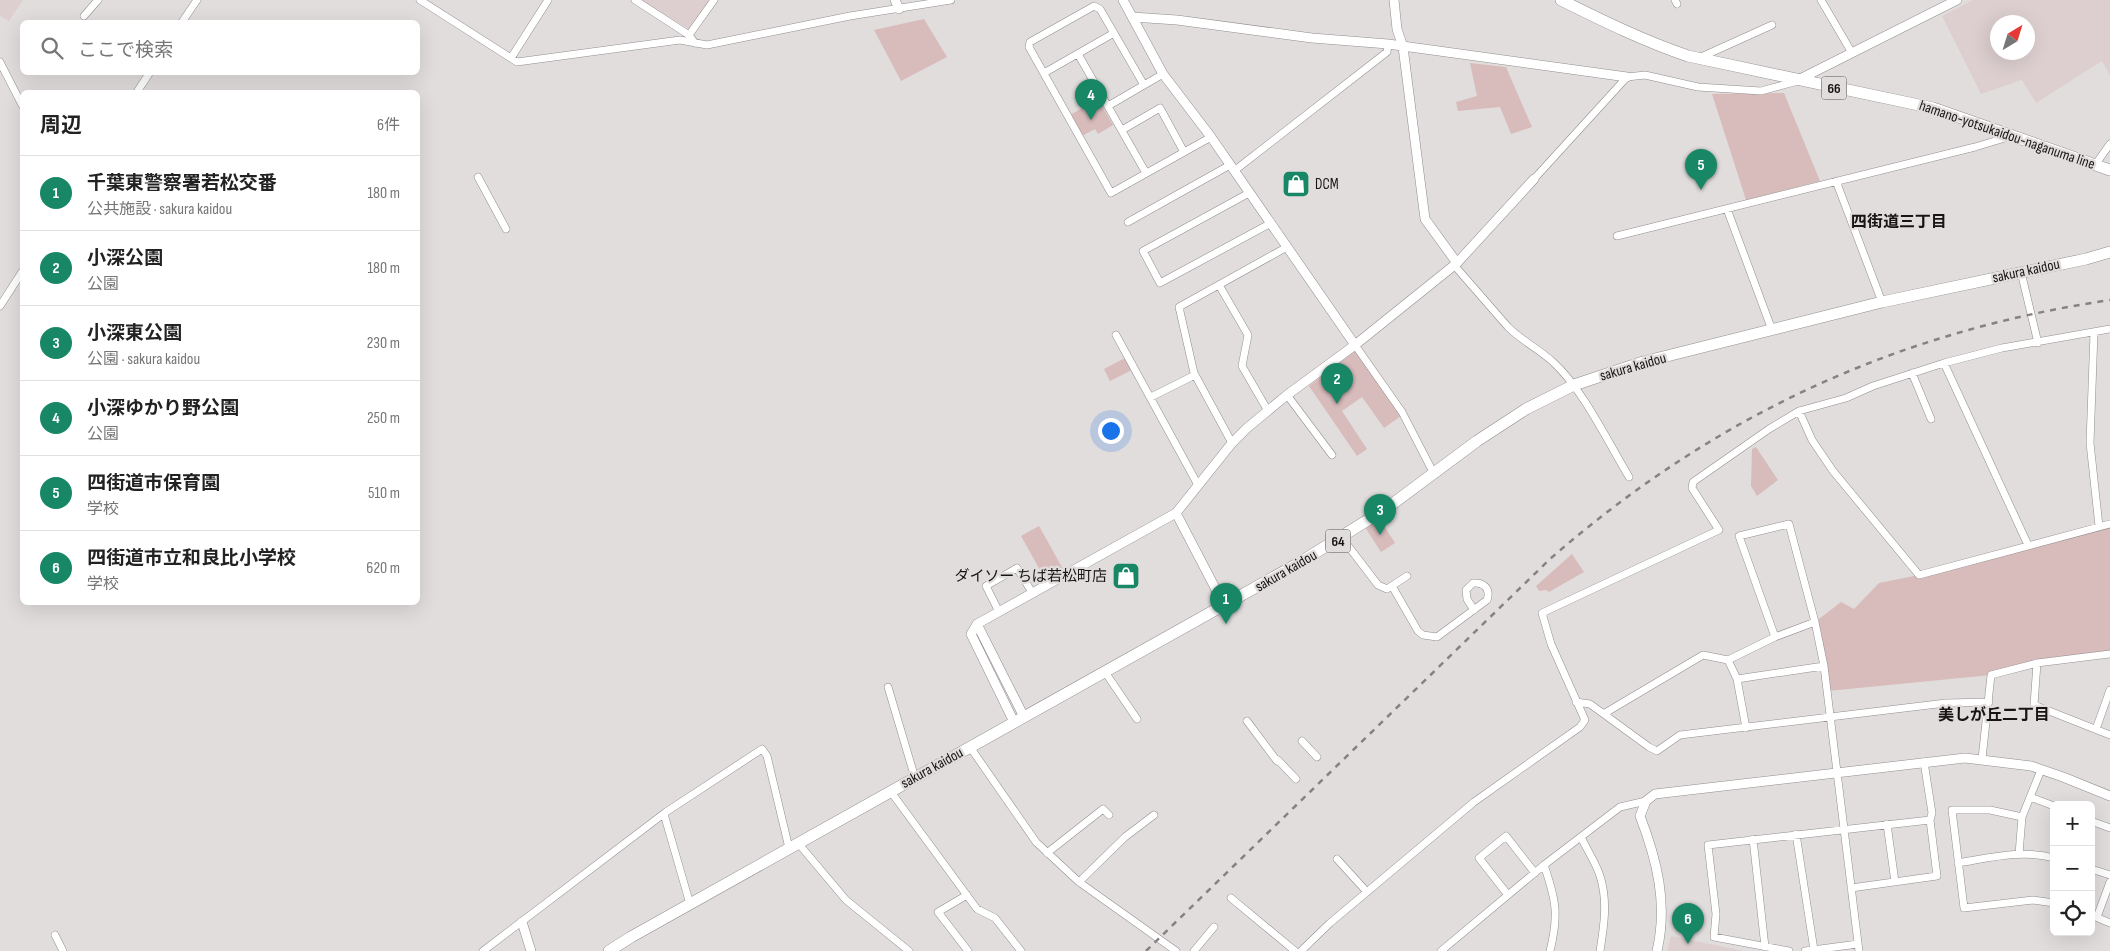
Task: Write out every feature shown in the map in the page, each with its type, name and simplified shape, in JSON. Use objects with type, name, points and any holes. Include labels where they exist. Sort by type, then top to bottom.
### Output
[{"type":"main road","name":"hamano-yotsukaidou-naganuma line","points":[[1562,0],[1662,48],[1798,80],[1933,108],[2110,170]]},
{"type":"main road","name":"sakura kaidou","points":[[610,951],[690,904],[1342,538],[1526,409],[1574,385],[1643,362],[1882,302],[2086,259],[2110,252]]},
{"type":"street","points":[[84,16],[98,0]]},
{"type":"street","points":[[183,20],[197,0]]},
{"type":"street","points":[[420,0],[517,62],[680,40],[707,45],[850,16],[951,0]]},
{"type":"street","points":[[511,58],[548,0]]},
{"type":"street","points":[[634,0],[689,35],[695,43]]},
{"type":"street","points":[[689,35],[714,0]]},
{"type":"street","points":[[895,0],[899,9]]},
{"type":"street","points":[[1124,0],[1163,74],[1211,137],[1402,412],[1434,474]]},
{"type":"street","points":[[1394,0],[1397,29],[1403,47],[1425,219],[1455,264],[1508,328],[1517,337],[1553,362],[1574,385],[1629,477]]},
{"type":"street","points":[[1821,0],[1852,53]]},
{"type":"street","points":[[1132,17],[1177,20],[1312,38],[1388,44],[1627,77],[1645,75],[1698,87],[1761,91],[1798,80],[1957,0]]},
{"type":"street","points":[[1144,85],[1100,9],[1094,6],[1030,42],[1029,47],[1111,193],[1211,137]]},
{"type":"street","points":[[1699,58],[1772,25]]},
{"type":"street","points":[[1044,73],[1114,34]]},
{"type":"street","points":[[1128,222],[1232,168],[1386,52],[1388,44]]},
{"type":"street","points":[[1078,54],[1146,173]]},
{"type":"street","points":[[0,62],[20,102]]},
{"type":"street","points":[[1108,106],[1163,74]]},
{"type":"street","points":[[138,90],[148,75]]},
{"type":"street","points":[[1019,719],[971,634],[977,624],[1034,594],[1176,513],[1232,443],[1287,395],[1355,345],[1455,264],[1627,77]]},
{"type":"street","points":[[1122,130],[1160,108],[1184,152]]},
{"type":"street","points":[[1616,236],[1975,147],[2005,138],[2007,133]]},
{"type":"street","points":[[2095,165],[2110,144]]},
{"type":"street","points":[[478,177],[506,229]]},
{"type":"street","points":[[1836,181],[1882,302]]},
{"type":"street","points":[[1250,193],[1142,251],[1160,283],[1271,224]]},
{"type":"street","points":[[1727,209],[1772,330]]},
{"type":"street","points":[[1232,443],[1195,375],[1179,307],[1287,247]]},
{"type":"street","points":[[2021,272],[2038,343]]},
{"type":"street","points":[[0,306],[20,275]]},
{"type":"street","points":[[1219,285],[1248,335],[1242,366],[1268,411]]},
{"type":"street","points":[[1301,951],[1330,923],[1474,802],[1580,727],[1585,720],[1551,644],[1542,613],[1719,530],[1692,488],[1693,482],[1769,428],[1799,411],[1846,398],[1873,386],[1944,363],[2002,348],[2110,329]]},
{"type":"street","points":[[2094,332],[2090,443],[2099,526]]},
{"type":"street","points":[[1116,335],[1198,485]]},
{"type":"street","points":[[1944,363],[2028,545]]},
{"type":"street","points":[[1912,373],[1931,419]]},
{"type":"street","points":[[1151,397],[1195,375]]},
{"type":"street","points":[[1287,395],[1332,454]]},
{"type":"street","points":[[1799,411],[1812,440],[1833,471],[1919,575],[2110,524]]},
{"type":"street","points":[[1176,513],[1224,605]]},
{"type":"street","points":[[1776,637],[1740,536],[1789,524],[1815,622],[1824,666],[1859,947],[1805,951]]},
{"type":"street","points":[[1342,538],[1378,585],[1387,589],[1406,576]]},
{"type":"street","points":[[999,612],[986,586],[1017,568],[1034,594]]},
{"type":"street","points":[[1392,586],[1418,631],[1423,635],[1437,636],[1474,610]]},
{"type":"street","points":[[1605,713],[1703,655],[1728,660],[1776,637],[1815,622]]},
{"type":"street","points":[[1982,759],[1991,675],[2037,663],[2110,654]]},
{"type":"street","points":[[1728,660],[1737,679],[1746,728]]},
{"type":"street","points":[[2037,663],[2034,705],[2110,735]]},
{"type":"street","points":[[1737,679],[1824,666]]},
{"type":"street","points":[[1105,672],[1137,719]]},
{"type":"street","points":[[888,687],[915,778]]},
{"type":"street","points":[[2096,729],[2110,690]]},
{"type":"street","points":[[1576,702],[1590,704],[1605,713],[1648,747],[1657,751],[1680,735],[1831,718],[1946,702],[1989,702]]},
{"type":"street","points":[[1247,721],[1277,761],[1296,779]]},
{"type":"street","points":[[1302,741],[1317,757]]},
{"type":"street","points":[[970,747],[1036,842],[1079,882],[1176,951]]},
{"type":"street","points":[[483,951],[664,814],[762,749],[767,756],[794,846],[846,900],[909,951]]},
{"type":"street","points":[[1441,951],[1534,873],[1620,807],[1646,801],[1655,794],[1837,771],[1966,758],[2031,766],[2110,796]]},
{"type":"street","points":[[1851,888],[1937,876],[1930,820],[1932,813],[1924,762]]},
{"type":"street","points":[[2019,854],[2022,817],[2041,770]]},
{"type":"street","points":[[891,792],[977,909],[995,918],[1021,951]]},
{"type":"street","points":[[2030,797],[2050,804]]},
{"type":"street","points":[[1646,801],[1640,816],[1652,846],[1662,889],[1662,930],[1657,951]]},
{"type":"street","points":[[1047,852],[1103,809],[1110,816]]},
{"type":"street","points":[[2022,817],[1990,810],[1952,810],[1964,908],[2033,900],[2050,902]]},
{"type":"street","points":[[664,814],[690,904]]},
{"type":"street","points":[[1079,882],[1125,838],[1154,815]]},
{"type":"street","points":[[1789,951],[1714,937],[1716,914],[1708,845],[1844,828],[1930,820]]},
{"type":"street","points":[[2095,822],[2110,828]]},
{"type":"street","points":[[1887,824],[1895,882]]},
{"type":"street","points":[[1796,834],[1814,950]]},
{"type":"street","points":[[1508,895],[1479,858],[1506,836],[1534,873]]},
{"type":"street","points":[[1581,837],[1600,875],[1605,898],[1604,926],[1600,951]]},
{"type":"street","points":[[1753,840],[1765,947]]},
{"type":"street","points":[[1958,862],[2019,854],[2050,858]]},
{"type":"street","points":[[1337,859],[1367,892]]},
{"type":"street","points":[[1544,865],[1555,897],[1555,920],[1550,951]]},
{"type":"street","points":[[2095,870],[2110,875]]},
{"type":"street","points":[[2095,914],[2110,882]]},
{"type":"street","points":[[967,895],[938,912],[968,951]]},
{"type":"street","points":[[1231,898],[1295,951]]},
{"type":"street","points":[[2095,916],[2110,923]]},
{"type":"street","points":[[522,922],[531,951]]},
{"type":"street","points":[[1194,951],[1214,927]]},
{"type":"street","points":[[54,935],[63,951]]},
{"type":"shaded area","points":[[0,0],[23,0],[9,21],[0,16]]},
{"type":"shaded area","points":[[642,0],[711,0],[690,30]]},
{"type":"shaded area","points":[[1973,0],[2110,0],[2110,75],[2102,61],[2036,103],[2022,80],[1981,94],[1942,16]]},
{"type":"shaded area","points":[[924,19],[947,57],[901,81],[874,30]]},
{"type":"shaded area","points":[[1470,63],[1506,67],[1532,127],[1511,134],[1500,107],[1458,111],[1456,102],[1477,96]]},
{"type":"shaded area","points":[[1784,93],[1820,181],[1746,200],[1712,94]]},
{"type":"shaded area","points":[[1101,104],[1113,125],[1098,134],[1095,129],[1082,136],[1070,115],[1084,107],[1087,112]]},
{"type":"shaded area","points":[[1356,350],[1401,416],[1384,428],[1362,397],[1342,411],[1367,449],[1357,456],[1309,386]]},
{"type":"shaded area","points":[[1125,358],[1132,370],[1110,381],[1104,369]]},
{"type":"shaded area","points":[[1756,447],[1778,480],[1757,496],[1751,486],[1752,449]]},
{"type":"shaded area","points":[[1379,518],[1395,543],[1381,552],[1365,527]]},
{"type":"shaded area","points":[[2110,524],[2110,654],[2087,656],[1991,675],[1828,691],[1815,622],[1841,602],[1854,609],[1879,583],[1919,575]]},
{"type":"shaded area","points":[[1039,526],[1063,569],[1045,579],[1021,536]]},
{"type":"shaded area","points":[[1572,554],[1584,572],[1549,592],[1546,590],[1539,591],[1536,586]]},
{"type":"shaded area","points":[[1671,936],[1744,951],[1667,951]]},
{"type":"railway","points":[[1146,951],[1550,559],[1612,508],[1676,463],[1743,423],[1811,388],[1882,358],[1955,334],[2031,314],[2110,300]]},
{"type":"place","name":"小深ゆかり野公園","points":[[1091,120]]},
{"type":"place","name":"DCM","points":[[1296,184]]},
{"type":"place","name":"四街道市保育園","points":[[1701,190]]},
{"type":"place","name":"小深公園","points":[[1337,404]]},
{"type":"place","name":"小深東公園","points":[[1380,535]]},
{"type":"place","name":"ダイソー ちば若松町店","points":[[1126,576]]},
{"type":"place","name":"千葉東警察署若松交番","points":[[1226,624]]},
{"type":"place","name":"四街道市立和良比小学校","points":[[1688,944]]},
{"type":"district","name":"四街道三丁目","points":[[1899,222]]},
{"type":"district","name":"美しが丘二丁目","points":[[1994,715]]}]
